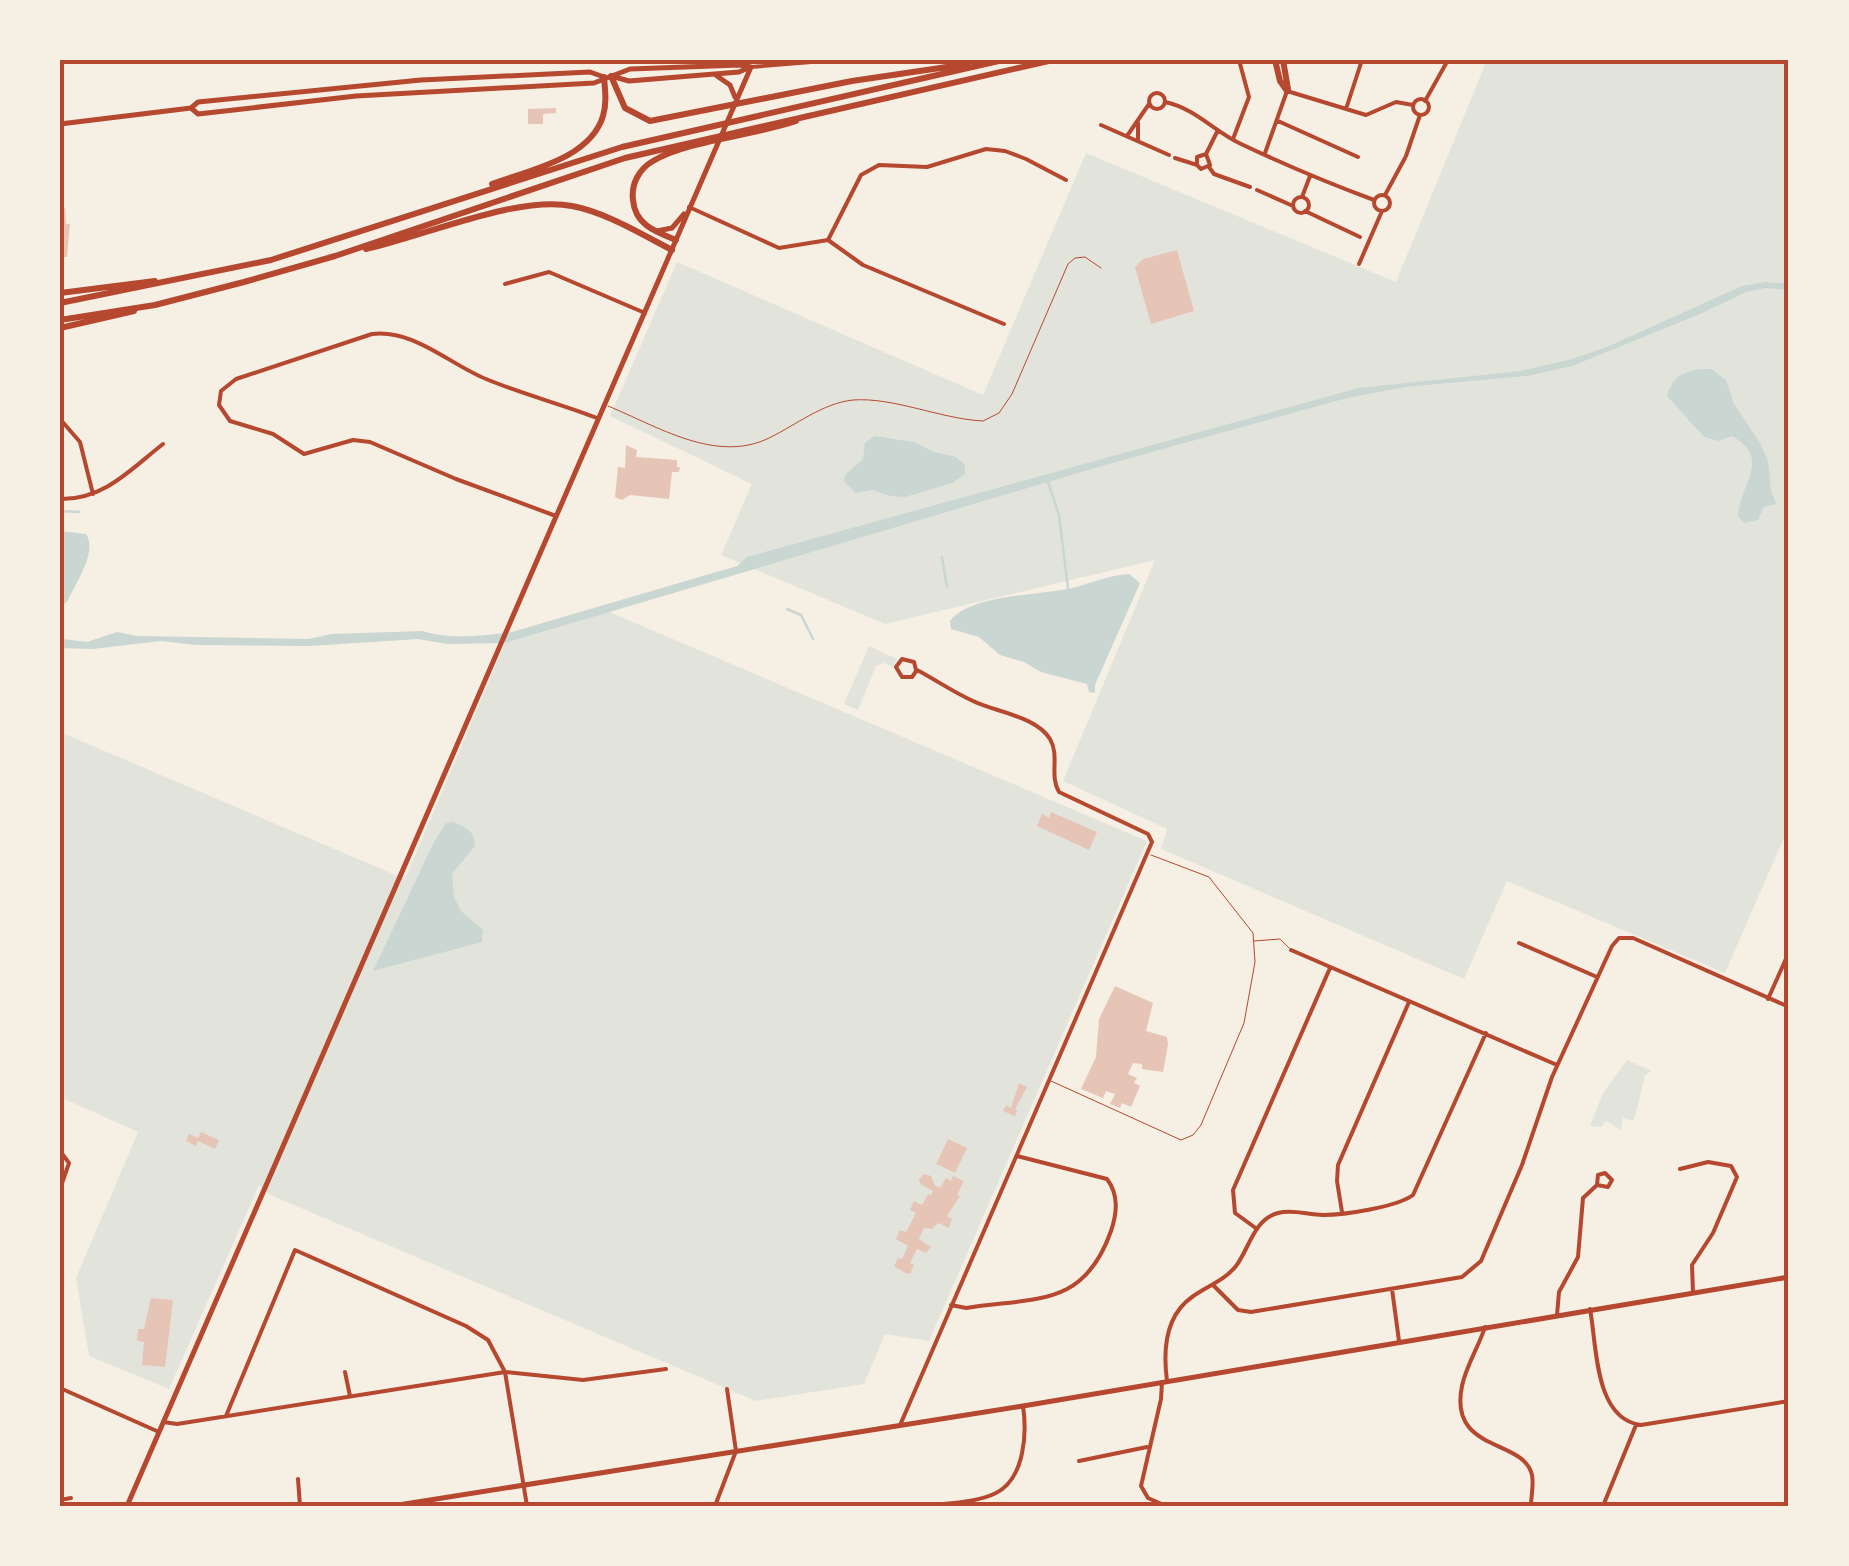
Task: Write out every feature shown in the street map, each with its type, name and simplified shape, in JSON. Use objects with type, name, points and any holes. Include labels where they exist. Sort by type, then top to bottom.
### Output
[{"type":"highway","points":[[335,256],[610,162],[1053,60]]},
{"type":"highway","points":[[1276,60],[1280,81],[1288,91]]},
{"type":"highway","points":[[1284,60],[1288,91]]},
{"type":"highway","points":[[608,76],[625,108],[650,120],[876,77],[1000,61]]},
{"type":"highway","points":[[60,303],[271,260],[609,151],[1000,61]]},
{"type":"highway","points":[[468,196],[564,156],[583,143],[603,116],[608,76]]},
{"type":"highway","points":[[676,240],[651,230],[639,218],[632,200],[635,181],[648,163],[668,153],[785,125],[822,112]]},
{"type":"highway","points":[[60,328],[546,204],[583,208],[672,250]]},
{"type":"highway","points":[[60,292],[216,273]]},
{"type":"highway","points":[[60,320],[154,305]]},
{"type":"main road","points":[[60,124],[309,88],[589,72],[629,81],[739,72],[752,64]]},
{"type":"main road","points":[[191,108],[198,114],[356,96],[594,83],[630,69],[752,64]]},
{"type":"main road","points":[[127,1506],[752,64]]},
{"type":"main road","points":[[712,74],[730,85],[736,100]]},
{"type":"main road","points":[[356,85],[356,96]]},
{"type":"main road","points":[[309,88],[310,100]]},
{"type":"main road","points":[[651,230],[669,230],[689,207]]},
{"type":"main road","points":[[392,1506],[1023,1406],[1789,1276]]},
{"type":"street","points":[[752,64],[836,60]]},
{"type":"street","points":[[1233,139],[1248,98],[1239,60]]},
{"type":"street","points":[[1346,109],[1362,60]]},
{"type":"street","points":[[1385,196],[1448,60]]},
{"type":"street","points":[[1265,153],[1288,91],[1366,115],[1396,102],[1413,105]]},
{"type":"street","points":[[1127,136],[1150,104],[1150,98],[1155,94],[1165,102]]},
{"type":"street","points":[[1413,105],[1418,100],[1426,102]]},
{"type":"street","points":[[1150,104],[1158,109],[1165,102]]},
{"type":"street","points":[[1165,102],[1182,106],[1233,139],[1310,176],[1374,200]]},
{"type":"street","points":[[1413,105],[1420,115]]},
{"type":"street","points":[[1278,121],[1358,157]]},
{"type":"street","points":[[1138,123],[1138,141]]},
{"type":"street","points":[[1101,125],[1169,154]]},
{"type":"street","points":[[1197,165],[1197,157],[1206,154],[1218,130]]},
{"type":"street","points":[[828,240],[861,175],[879,165],[927,167],[986,149],[1026,159],[1066,180]]},
{"type":"street","points":[[1206,154],[1211,160],[1209,167]]},
{"type":"street","points":[[1176,158],[1204,169],[1209,167]]},
{"type":"street","points":[[1209,167],[1214,174],[1250,187]]},
{"type":"street","points":[[1302,197],[1310,176]]},
{"type":"street","points":[[1257,190],[1360,237]]},
{"type":"street","points":[[1374,200],[1385,196]]},
{"type":"street","points":[[1360,264],[1382,211],[1390,204],[1385,196]]},
{"type":"street","points":[[1293,206],[1295,199],[1302,197]]},
{"type":"street","points":[[1302,197],[1308,202],[1305,211]]},
{"type":"street","points":[[1374,200],[1375,208],[1382,211]]},
{"type":"street","points":[[689,207],[778,248],[828,240],[863,266],[1004,324]]},
{"type":"street","points":[[505,284],[549,272],[645,313]]},
{"type":"street","points":[[556,516],[370,442],[353,440],[304,454],[263,430],[234,423],[224,416],[219,405],[222,390],[230,382],[380,334],[403,337],[480,377],[598,419]]},
{"type":"street","points":[[60,419],[80,442],[93,494]]},
{"type":"street","points":[[60,499],[76,499],[118,482],[164,444]]},
{"type":"street","points":[[900,1425],[1152,840],[1148,834],[1059,792],[1054,782],[1054,748],[1045,732],[1034,724],[972,701],[916,670]]},
{"type":"street","points":[[1213,1286],[1238,1310],[1251,1312],[1462,1276],[1477,1266],[1522,1165],[1558,1065],[1612,946],[1622,938],[1634,938],[1789,1007]]},
{"type":"street","points":[[1519,943],[1598,978]]},
{"type":"street","points":[[1292,950],[1558,1065]]},
{"type":"street","points":[[1768,999],[1789,952]]},
{"type":"street","points":[[1257,1228],[1235,1212],[1231,1197],[1330,968]]},
{"type":"street","points":[[1342,1212],[1336,1181],[1338,1164],[1408,1002]]},
{"type":"street","points":[[1166,1506],[1148,1498],[1141,1486],[1161,1399],[1164,1350],[1176,1314],[1192,1297],[1213,1286],[1236,1265],[1257,1228],[1270,1216],[1280,1212],[1321,1215],[1398,1204],[1415,1192],[1486,1033]]},
{"type":"street","points":[[60,1151],[69,1163],[60,1189]]},
{"type":"street","points":[[951,1304],[961,1308],[1068,1290],[1088,1277],[1110,1234],[1116,1191],[1107,1180],[1017,1156]]},
{"type":"street","points":[[1680,1169],[1708,1162],[1731,1166],[1738,1177],[1713,1233],[1692,1265],[1693,1292]]},
{"type":"street","points":[[1557,1315],[1559,1292],[1578,1257],[1583,1198],[1597,1185]]},
{"type":"street","points":[[226,1416],[295,1250],[476,1330],[495,1349],[506,1372],[527,1506]]},
{"type":"street","points":[[1392,1290],[1400,1340]]},
{"type":"street","points":[[1590,1310],[1606,1397],[1617,1413],[1636,1425],[1789,1401]]},
{"type":"street","points":[[1486,1327],[1462,1386],[1462,1406],[1477,1435],[1491,1446],[1518,1454],[1525,1461],[1532,1475],[1532,1506]]},
{"type":"street","points":[[164,1422],[177,1424],[506,1372],[583,1380],[666,1369]]},
{"type":"street","points":[[345,1372],[350,1396]]},
{"type":"street","points":[[60,1388],[159,1432]]},
{"type":"street","points":[[716,1506],[736,1451],[727,1389]]},
{"type":"street","points":[[925,1506],[990,1496],[1007,1484],[1025,1442],[1023,1406]]},
{"type":"street","points":[[1603,1506],[1636,1425]]},
{"type":"street","points":[[1079,1462],[1149,1447]]},
{"type":"street","points":[[298,1478],[300,1506]]},
{"type":"street","points":[[60,1500],[71,1498]]},
{"type":"lane","points":[[605,405],[703,444],[723,448],[764,440],[821,410],[855,400],[983,422],[999,413],[1012,394],[1068,264],[1085,257],[1100,268]]},
{"type":"lane","points":[[1050,1080],[1181,1140],[1194,1135],[1201,1125],[1244,1022],[1255,962],[1254,941],[1249,926],[1209,878],[1148,854]]},
{"type":"lane","points":[[1254,941],[1280,939],[1292,950]]},
{"type":"shaded area","points":[[1487,60],[1789,60],[1789,826],[1725,973],[1507,881],[1464,979],[1161,849],[1167,829],[1063,781],[1155,560],[885,624],[721,555],[752,484],[610,416],[677,262],[983,395],[1086,153],[1396,282]]},
{"type":"shaded area","points":[[1789,284],[1789,290],[1766,288],[1746,292],[1572,366],[1527,376],[1405,387],[1347,398],[1105,465],[505,643],[447,644],[418,639],[310,646],[161,641],[92,649],[60,648],[60,623],[63,639],[87,642],[117,632],[137,636],[308,639],[332,634],[423,631],[467,636],[512,632],[737,566],[747,557],[1359,388],[1521,371],[1572,359],[1742,286]]},
{"type":"shaded area","points":[[1711,369],[1726,380],[1734,404],[1768,461],[1776,504],[1764,507],[1758,520],[1744,523],[1738,516],[1752,463],[1744,445],[1732,436],[1718,441],[1704,437],[1667,396],[1673,382],[1683,374]]},
{"type":"shaded area","points":[[874,436],[914,442],[956,457],[965,465],[965,474],[952,483],[905,497],[873,490],[855,493],[844,481],[846,474],[863,459],[865,443]]},
{"type":"shaded area","points":[[60,531],[86,534],[89,550],[80,577],[67,602],[60,607]]},
{"type":"shaded area","points":[[1129,574],[1140,583],[1095,685],[1095,693],[1089,692],[1087,684],[1041,672],[1000,655],[979,637],[951,629],[950,621],[974,605]]},
{"type":"shaded area","points":[[607,611],[1147,841],[929,1341],[885,1334],[864,1384],[756,1401],[270,1195],[259,1185],[169,1389],[89,1356],[76,1278],[138,1132],[60,1097],[60,732],[405,879],[505,643]]},
{"type":"shaded area","points":[[869,646],[897,659],[893,667],[884,663],[876,666],[858,710],[844,704]]},
{"type":"shaded area","points":[[446,823],[468,830],[475,841],[452,874],[454,897],[461,911],[483,930],[482,942],[373,971],[434,842]]},
{"type":"shaded area","points":[[1627,1060],[1652,1071],[1645,1075],[1635,1117],[1632,1121],[1623,1118],[1621,1130],[1606,1121],[1601,1127],[1590,1126],[1603,1093]]},
{"type":"building","points":[[556,108],[556,113],[543,114],[543,124],[528,124],[528,109]]},
{"type":"building","points":[[60,208],[65,208],[66,224],[70,224],[67,257],[60,257]]},
{"type":"building","points":[[1177,250],[1194,311],[1151,324],[1135,267],[1143,259]]},
{"type":"building","points":[[626,445],[637,450],[636,457],[677,460],[679,472],[672,472],[669,499],[615,497],[618,467],[625,468]]},
{"type":"building","points":[[1051,812],[1097,832],[1089,850],[1037,826],[1042,814],[1049,818]]},
{"type":"building","points":[[1115,986],[1153,1003],[1146,1031],[1167,1037],[1168,1045],[1163,1072],[1142,1069],[1142,1064],[1133,1063],[1128,1074],[1137,1078],[1134,1083],[1140,1086],[1131,1107],[1122,1103],[1120,1108],[1110,1104],[1115,1094],[1106,1091],[1103,1098],[1081,1089],[1096,1057],[1099,1019]]},
{"type":"building","points":[[1019,1083],[1027,1087],[1015,1116],[1003,1111],[1006,1105],[1011,1108]]},
{"type":"building","points":[[201,1132],[219,1140],[215,1149],[198,1141],[196,1146],[186,1141],[189,1134],[198,1138]]},
{"type":"building","points":[[948,1139],[967,1148],[955,1173],[936,1164]]},
{"type":"building","points":[[924,1174],[931,1176],[935,1186],[941,1187],[946,1178],[951,1181],[953,1176],[964,1181],[947,1216],[952,1219],[949,1228],[938,1223],[932,1229],[924,1228],[919,1239],[931,1247],[926,1253],[917,1249],[910,1274],[894,1266],[908,1246],[896,1239],[900,1230],[906,1232],[916,1213],[910,1210],[914,1201],[922,1205],[933,1191],[920,1184]]},
{"type":"building","points":[[151,1298],[173,1300],[165,1367],[142,1365],[144,1342],[137,1341]]},
{"type":"waterway","points":[[1048,482],[1059,515],[1068,588]]},
{"type":"waterway","points":[[60,511],[79,512]]},
{"type":"waterway","points":[[942,557],[947,587]]},
{"type":"waterway","points":[[787,609],[801,615],[813,639]]}]
